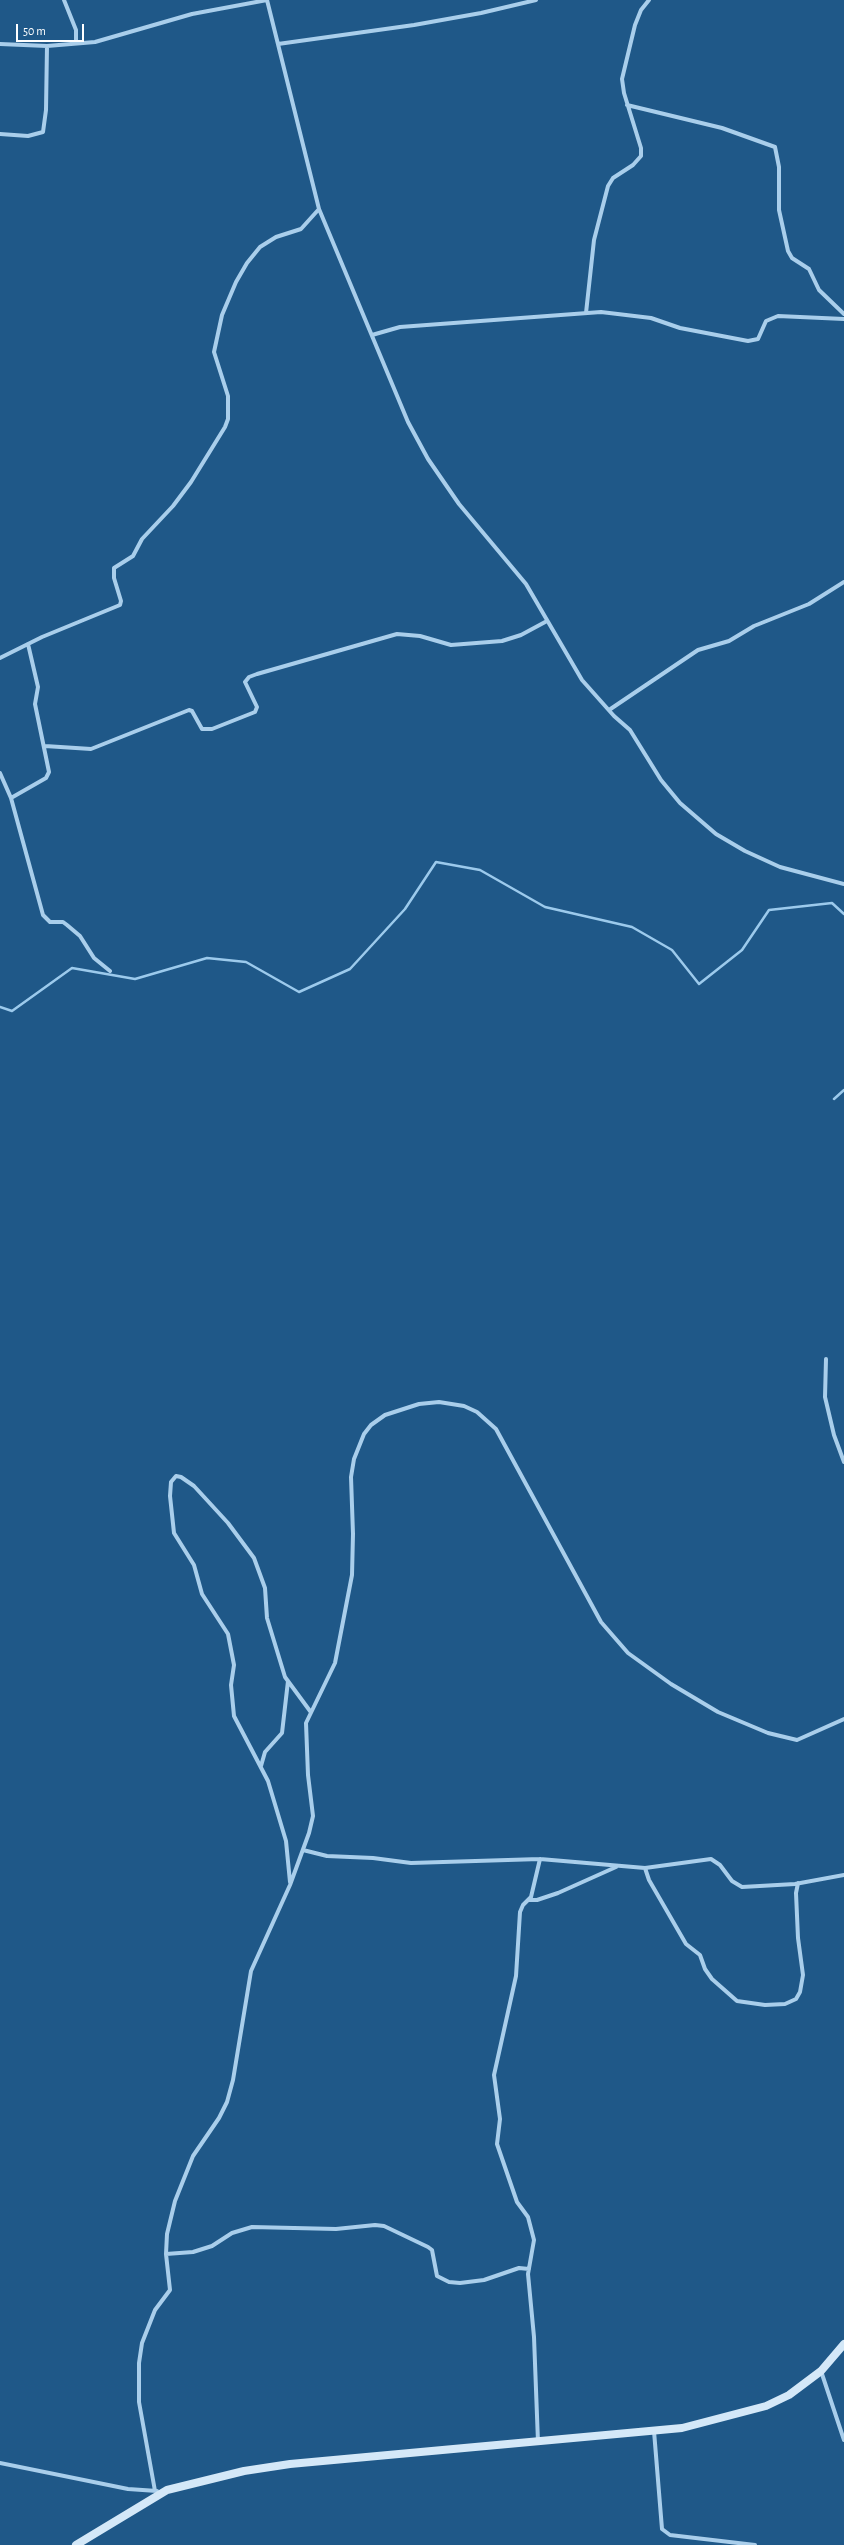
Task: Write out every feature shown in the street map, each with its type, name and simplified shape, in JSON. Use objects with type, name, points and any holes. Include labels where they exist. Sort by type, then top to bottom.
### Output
[{"type":"street","points":[[64,0],[77,34],[76,43]]},
{"type":"street","points":[[0,44],[47,46],[102,40],[192,14],[267,0],[319,209],[408,422],[428,459],[459,504],[526,584],[582,680],[609,710],[630,730],[661,780],[680,803],[716,834],[780,867],[844,884]]},
{"type":"street","points":[[278,44],[420,24],[481,13],[536,0]]},
{"type":"street","points":[[586,313],[594,240],[605,196],[613,178],[633,165],[641,156],[641,148],[622,79],[635,25],[641,10],[649,0]]},
{"type":"street","points":[[0,134],[28,136],[43,132],[46,110],[47,46]]},
{"type":"street","points":[[628,104],[722,128],[775,147],[779,168],[780,210],[790,255],[809,269],[815,286],[844,314]]},
{"type":"street","points":[[0,658],[28,644],[120,605],[121,601],[114,578],[114,568],[134,556],[142,539],[173,506],[191,482],[225,427],[228,418],[228,396],[214,352],[222,315],[236,282],[247,263],[260,247],[276,237],[301,229],[319,209]]},
{"type":"street","points":[[372,335],[400,327],[586,313],[634,314],[680,328],[748,341],[758,339],[766,321],[778,316],[844,318]]},
{"type":"street","points":[[609,710],[698,650],[729,641],[754,626],[809,604],[844,582]]},
{"type":"street","points":[[45,746],[92,749],[190,710],[202,729],[212,729],[255,712],[257,707],[245,682],[249,677],[258,674],[397,634],[413,635],[451,645],[502,641],[522,635],[547,621]]},
{"type":"street","points":[[11,798],[49,775],[45,746],[35,704],[38,687],[28,644]]},
{"type":"street","points":[[0,773],[11,798],[43,915],[50,922],[63,922],[67,924],[80,936],[94,958],[110,970]]},
{"type":"street","points":[[826,1359],[825,1397],[834,1434],[844,1462]]},
{"type":"street","points":[[155,2491],[139,2402],[138,2363],[146,2330],[170,2290],[166,2254],[167,2234],[176,2202],[193,2156],[219,2118],[227,2102],[236,2067],[251,1971],[290,1885],[303,1850],[313,1816],[306,1741],[306,1723],[310,1711],[329,1679],[335,1663],[352,1575],[354,1534],[351,1478],[354,1459],[364,1434],[371,1425],[385,1415],[405,1407],[438,1402],[464,1406],[477,1412],[496,1429],[601,1622],[628,1653],[671,1684],[718,1712],[768,1733],[797,1740],[844,1719]]},
{"type":"street","points":[[290,1885],[290,1858],[268,1781],[234,1716],[231,1685],[234,1665],[228,1634],[202,1594],[194,1565],[174,1533],[170,1496],[171,1482],[176,1476],[181,1477],[194,1486],[228,1523],[254,1558],[265,1588],[267,1618],[288,1681],[310,1711]]},
{"type":"street","points":[[261,1766],[265,1752],[282,1733],[288,1681]]},
{"type":"street","points":[[303,1850],[327,1856],[373,1858],[411,1864],[540,1859],[616,1867],[645,1868],[711,1859],[720,1865],[732,1881],[742,1887],[798,1883],[844,1875]]},
{"type":"street","points":[[538,2442],[534,2337],[528,2269],[534,2240],[528,2217],[517,2202],[497,2144],[500,2119],[494,2075],[516,1976],[520,1912],[529,1900],[536,1882],[540,1859]]},
{"type":"street","points":[[529,1900],[537,1900],[558,1893],[616,1867]]},
{"type":"street","points":[[645,1868],[649,1880],[686,1944],[700,1955],[705,1968],[712,1979],[737,2001],[750,2004],[785,2004],[796,1999],[800,1992],[803,1975],[798,1938],[796,1893],[798,1883]]},
{"type":"street","points":[[166,2254],[193,2252],[212,2246],[232,2233],[252,2227],[336,2229],[375,2225],[384,2226],[432,2250],[437,2276],[449,2282],[460,2284],[484,2280],[519,2268],[528,2269]]},
{"type":"street","points":[[76,2545],[164,2492],[244,2471],[290,2464],[682,2428],[766,2406],[789,2395],[821,2371],[844,2344]]},
{"type":"street","points":[[821,2371],[844,2440]]},
{"type":"street","points":[[654,2431],[662,2529],[670,2535],[754,2545]]},
{"type":"street","points":[[0,2463],[128,2489],[164,2492]]},
{"type":"waterway","points":[[0,1007],[12,1011],[72,968],[135,979],[207,958],[246,962],[299,992],[350,969],[405,909],[436,862],[480,870],[545,907],[632,927],[672,950],[699,984],[742,950],[769,910],[832,903],[844,914]]},
{"type":"waterway","points":[[834,1099],[844,1090]]}]
